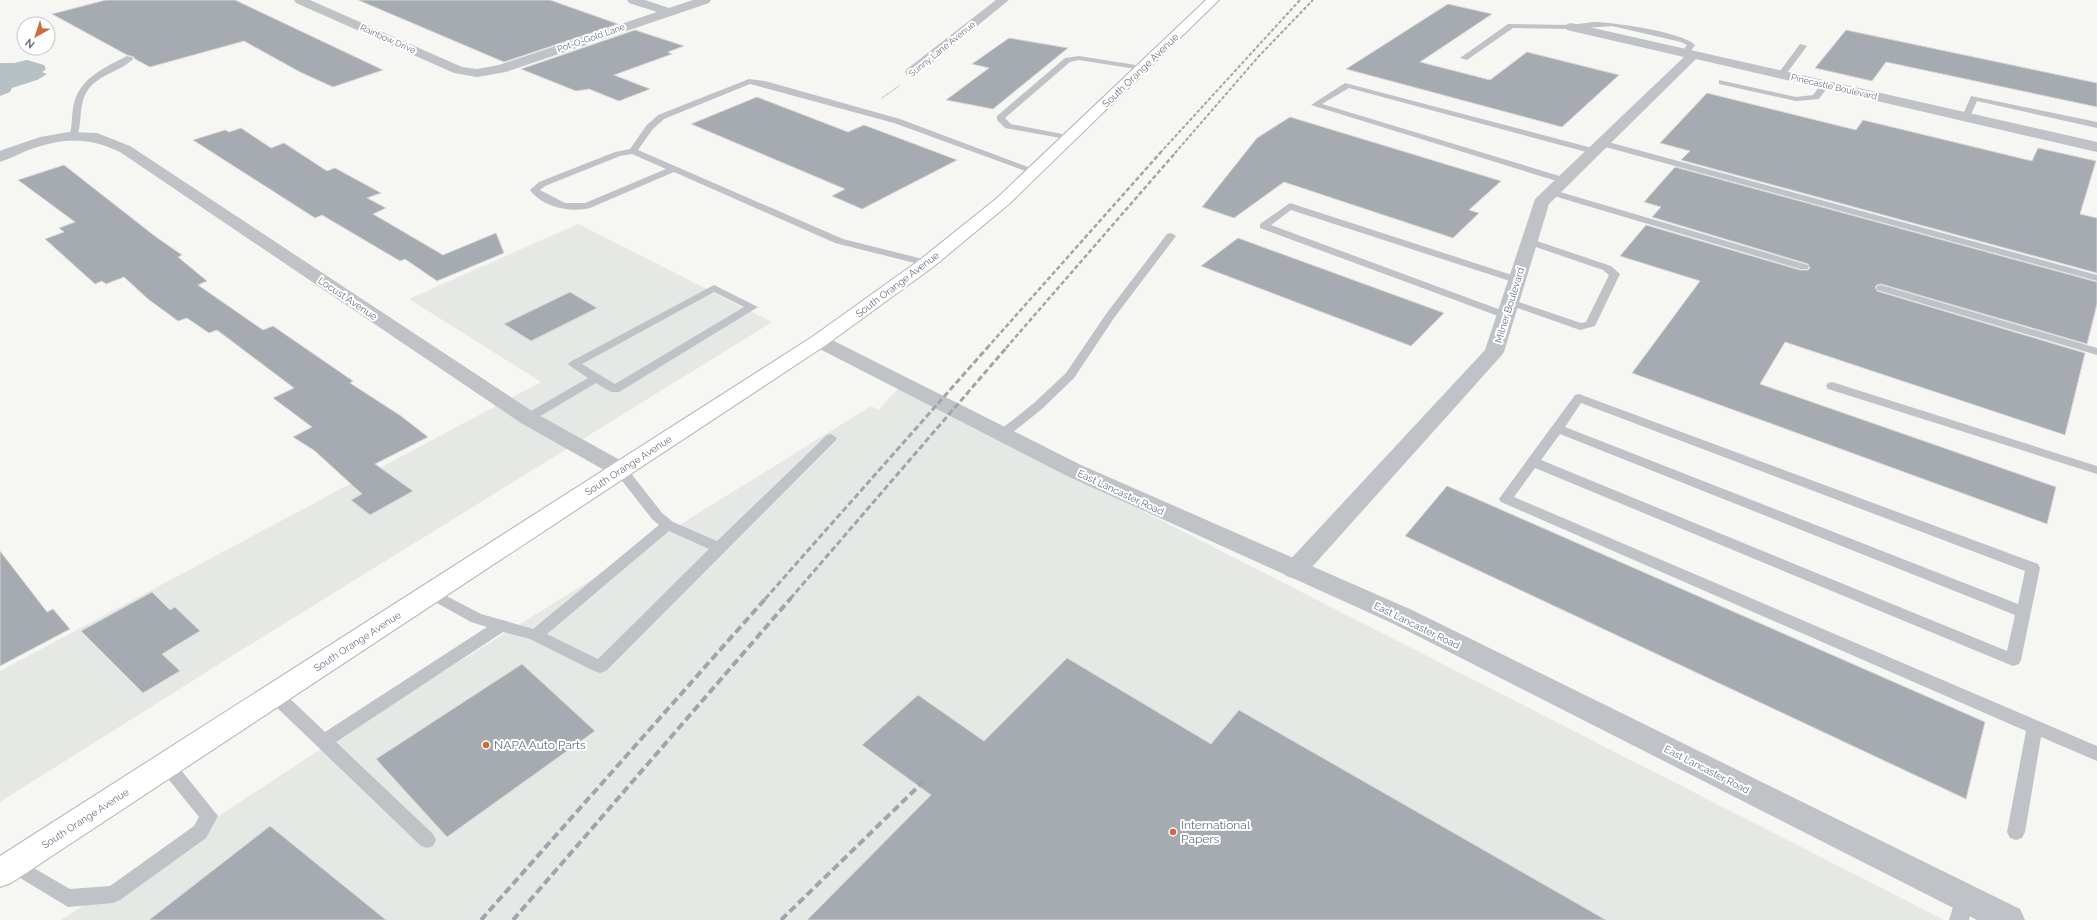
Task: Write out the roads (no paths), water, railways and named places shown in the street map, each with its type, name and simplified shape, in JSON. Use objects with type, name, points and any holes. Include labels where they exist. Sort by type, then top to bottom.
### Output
[{"type":"main road","name":"South Orange Avenue","points":[[7,868],[819,341],[927,263],[1003,201],[1142,68],[1210,0]]},
{"type":"street","name":"Rainbow Drive","points":[[300,0],[459,70],[477,73]]},
{"type":"street","points":[[633,0],[668,12]]},
{"type":"street","name":"Pot-O-Gold Lane","points":[[477,73],[501,69],[705,0]]},
{"type":"street","name":"Sunny Lane Avenue","points":[[912,72],[1003,0]]},
{"type":"street","name":"Pinecastle Boulevard","points":[[1571,27],[2097,147]]},
{"type":"street","name":"Milner Boulevard","points":[[1295,570],[1494,352],[1541,202],[1689,54]]},
{"type":"street","name":"Locust Avenue","points":[[0,157],[36,143],[73,137],[92,137],[103,139],[125,149],[528,418],[621,470]]},
{"type":"street","name":"East Lancaster Road","points":[[819,341],[1143,503],[1403,617],[1962,909],[2009,920]]},
{"type":"lane","points":[[1464,58],[1511,26],[1571,27]]},
{"type":"lane","points":[[1781,75],[1803,46]]},
{"type":"lane","points":[[73,137],[78,126],[80,99],[88,84],[91,80],[130,58]]},
{"type":"lane","points":[[1069,138],[1008,126],[1000,118],[1068,60],[1079,58],[1142,68]]},
{"type":"lane","points":[[632,151],[649,128],[661,117],[749,82],[762,83],[897,121],[1034,171]]},
{"type":"lane","points":[[1722,82],[1801,99],[1816,97],[1824,85]]},
{"type":"lane","points":[[1563,180],[1314,105],[1348,85],[1597,147],[2097,278]]},
{"type":"lane","points":[[1966,117],[1974,98],[2097,125]]},
{"type":"lane","points":[[674,169],[587,206],[576,209],[567,208],[538,194],[535,190],[542,184],[618,154],[632,151],[674,169],[839,241],[927,263]]},
{"type":"lane","points":[[1550,192],[1804,267]]},
{"type":"lane","points":[[1516,280],[1290,206],[1264,226],[1507,309],[1580,327],[1591,324],[1615,274],[1607,268],[1528,241]]},
{"type":"lane","points":[[1003,434],[1038,406],[1070,375],[1110,316],[1171,236]]},
{"type":"lane","points":[[714,288],[752,307],[615,389],[596,378],[574,364],[714,288]]},
{"type":"lane","points":[[1881,288],[2097,352]]},
{"type":"lane","points":[[528,418],[596,378]]},
{"type":"lane","points":[[1832,386],[2097,470]]},
{"type":"lane","points":[[1533,462],[2013,660],[2033,568],[1579,398],[1506,499],[2097,754]]},
{"type":"lane","points":[[1557,428],[2024,612]]},
{"type":"lane","points":[[431,593],[476,618],[535,635],[600,667],[831,438]]},
{"type":"lane","points":[[621,470],[646,504],[668,525],[719,548]]},
{"type":"lane","points":[[535,635],[668,525]]},
{"type":"lane","points":[[324,741],[502,625]]},
{"type":"lane","points":[[274,694],[427,840]]},
{"type":"lane","points":[[2016,832],[2035,727]]},
{"type":"lane","points":[[7,868],[68,898],[113,894],[200,832],[209,816],[167,765]]},
{"type":"railway","points":[[1160,153],[1300,0]]},
{"type":"railway","points":[[1175,153],[1259,56],[1313,0]]},
{"type":"railway","points":[[987,348],[1161,152]]},
{"type":"railway","points":[[1006,348],[1176,152]]},
{"type":"railway","points":[[765,599],[988,347]]},
{"type":"railway","points":[[790,599],[1007,347]]},
{"type":"railway","points":[[481,920],[766,598]]},
{"type":"railway","points":[[513,920],[791,598]]},
{"type":"railway","points":[[781,920],[924,781]]},
{"type":"place","name":"NAPA Auto Parts","points":[[486,745]]},
{"type":"place","name":"International Papers","points":[[1173,832]]}]
